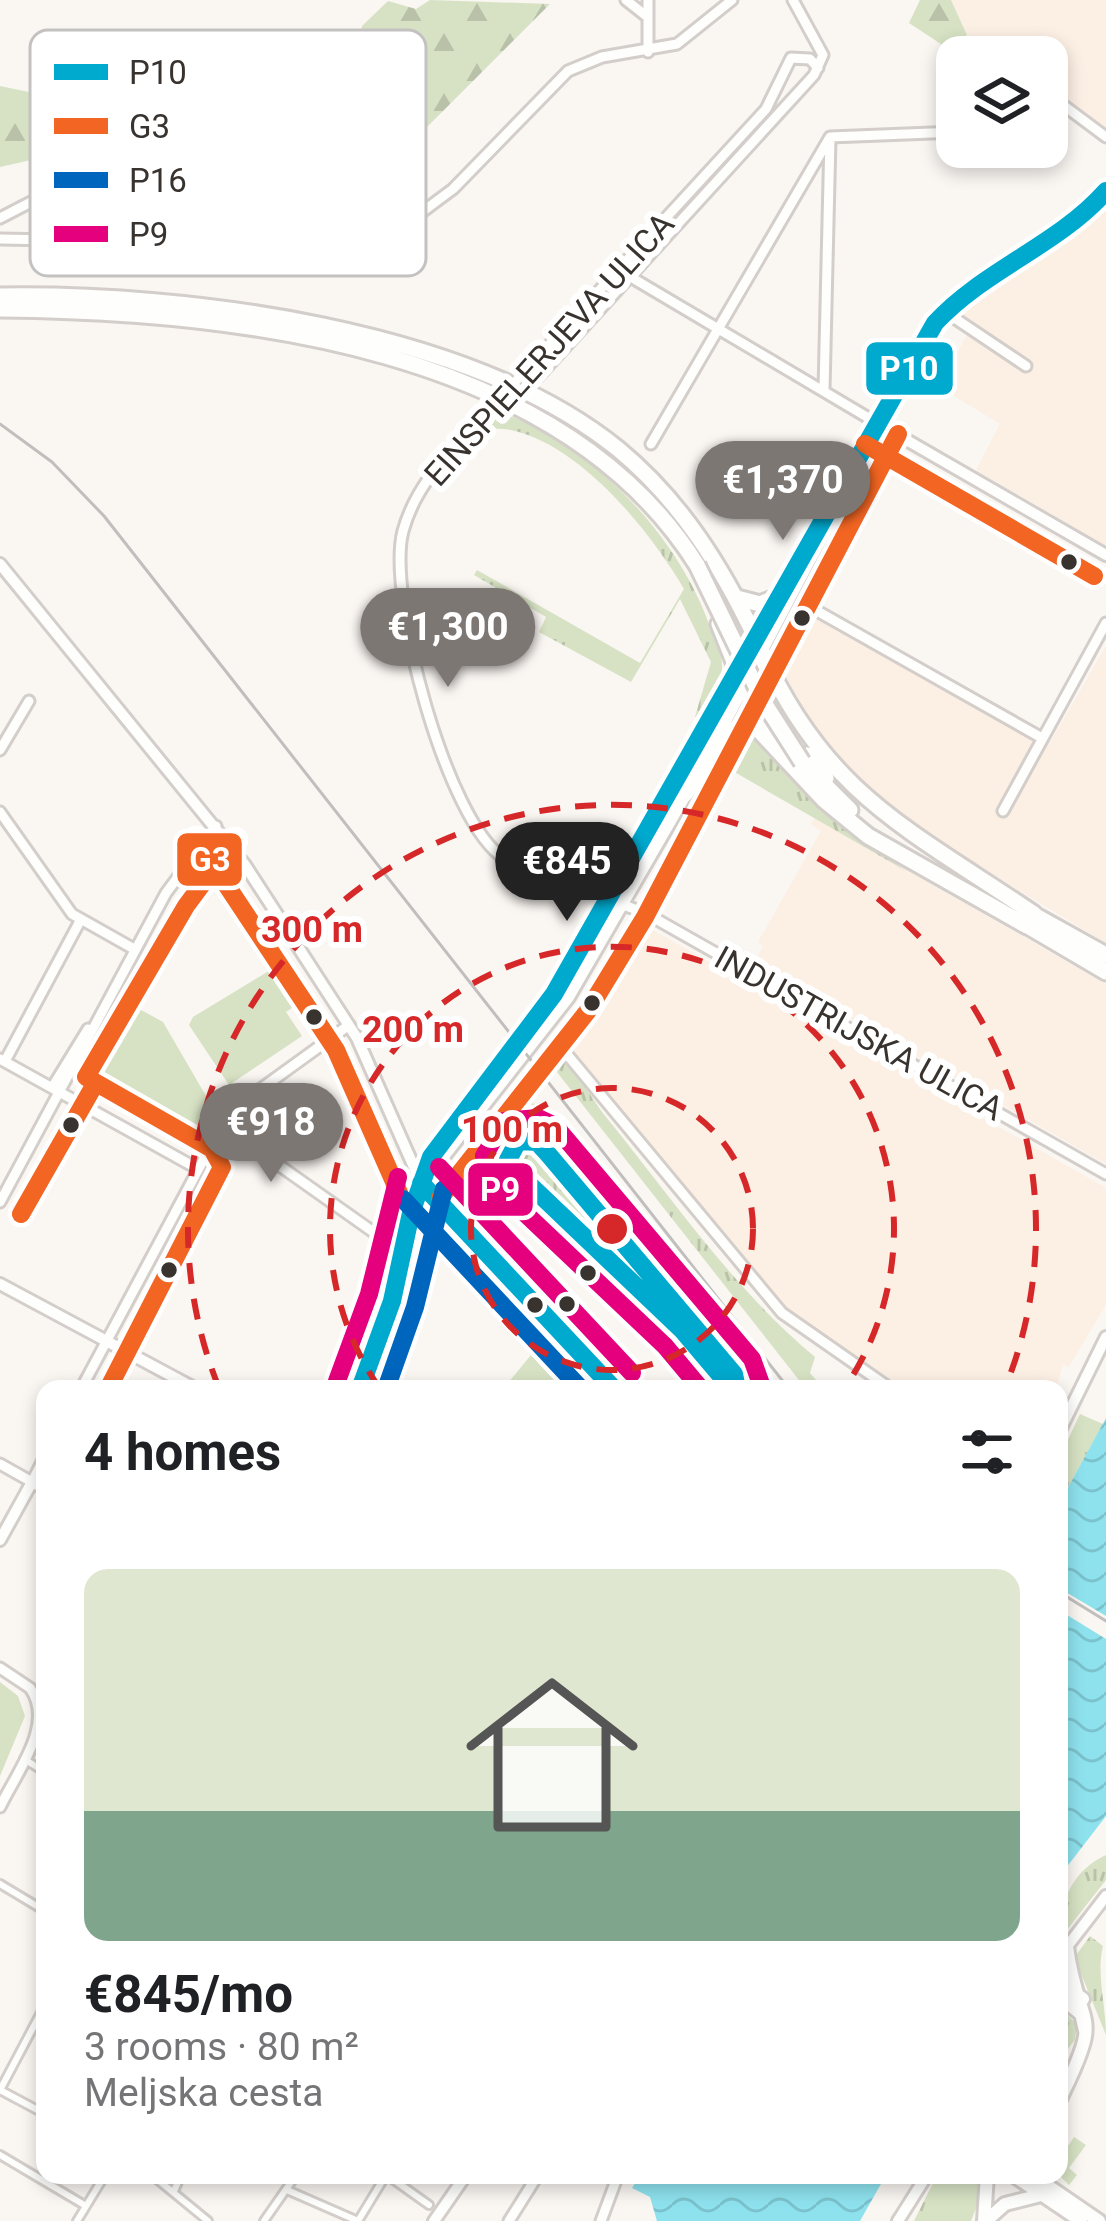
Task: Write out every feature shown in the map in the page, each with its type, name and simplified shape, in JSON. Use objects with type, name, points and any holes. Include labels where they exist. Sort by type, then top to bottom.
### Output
[{"type":"highway","points":[[0,296],[137,300],[408,348],[482,373],[566,415],[616,448],[663,492],[704,542],[802,728],[862,799],[1106,972]]},
{"type":"highway","points":[[0,309],[136,314],[296,338],[440,374],[543,419],[627,477],[700,562]]},
{"type":"highway","points":[[270,320],[442,368],[546,413],[610,454],[649,488],[700,562],[763,701],[805,759],[872,827],[1031,920]]},
{"type":"highway","points":[[296,338],[470,394],[587,457],[639,502],[685,560],[741,679],[782,752]]},
{"type":"highway","points":[[737,598],[760,604],[780,596]]},
{"type":"highway","points":[[685,794],[738,725],[758,726],[824,800],[868,836],[1106,955]]},
{"type":"main road","points":[[364,1380],[436,1148],[532,1028],[759,646]]},
{"type":"main road","points":[[422,1183],[568,997],[685,794],[741,679]]},
{"type":"main road","points":[[1068,1963],[1091,2014],[1091,2042],[1068,2084]]},
{"type":"main road","points":[[1068,1988],[1084,2000]]},
{"type":"main road","points":[[1068,2003],[1081,2014],[1085,2027],[1068,2067]]},
{"type":"main road","points":[[985,2221],[987,2184]]},
{"type":"main road","points":[[985,2221],[1005,2204],[1046,2186]]},
{"type":"main road","points":[[1046,2186],[1081,2221]]},
{"type":"main road","points":[[1046,2186],[1099,2221]]},
{"type":"street","points":[[626,0],[645,15]]},
{"type":"street","points":[[648,0],[648,52]]},
{"type":"street","points":[[426,210],[568,71],[602,57],[648,52],[691,36],[732,0]]},
{"type":"street","name":"EINSPIELERJEVA ULICA","points":[[538,377],[818,68],[823,55],[794,0]]},
{"type":"street","name":"EINSPIELERJEVA ULICA","points":[[609,899],[495,853],[461,809],[446,773],[402,596],[399,550],[425,482],[766,110],[790,58],[810,58],[818,68]]},
{"type":"street","points":[[1068,109],[1106,137]]},
{"type":"street","points":[[830,137],[936,133]]},
{"type":"street","points":[[651,444],[830,137]]},
{"type":"street","points":[[824,390],[830,137]]},
{"type":"street","points":[[759,646],[878,423],[944,311],[982,279],[1082,219],[1106,191]]},
{"type":"street","points":[[0,218],[30,203]]},
{"type":"street","points":[[0,239],[30,240]]},
{"type":"street","points":[[629,277],[1106,554]]},
{"type":"street","points":[[944,311],[1026,366]]},
{"type":"street","points":[[759,646],[780,596],[827,518]]},
{"type":"street","points":[[0,564],[216,826],[349,1025],[422,1183],[606,1380]]},
{"type":"street","points":[[803,603],[1042,738]]},
{"type":"street","points":[[1004,812],[1106,623]]},
{"type":"street","points":[[0,750],[29,701]]},
{"type":"street","points":[[0,812],[61,903],[80,921],[134,949]]},
{"type":"street","points":[[0,1202],[134,949],[188,859],[216,826]]},
{"type":"street","name":"INDUSTRIJSKA ULICA","points":[[609,899],[1106,1174]]},
{"type":"street","points":[[80,921],[2,1060],[198,1169]]},
{"type":"street","points":[[86,1380],[222,1125],[240,1104],[349,1025]]},
{"type":"street","points":[[565,1052],[782,1313],[877,1380]]},
{"type":"street","points":[[222,1125],[403,1253]]},
{"type":"street","points":[[0,1284],[179,1380]]},
{"type":"street","points":[[1068,1414],[1106,1337]]},
{"type":"street","points":[[0,1463],[36,1484]]},
{"type":"street","points":[[0,1540],[36,1474]]},
{"type":"street","points":[[0,1668],[30,1688],[36,1698]]},
{"type":"street","points":[[0,1807],[36,1730]]},
{"type":"street","points":[[24,1759],[36,1766]]},
{"type":"street","points":[[0,1884],[36,1906]]},
{"type":"street","points":[[1068,1945],[1106,1896]]},
{"type":"street","points":[[36,2022],[0,2090],[36,2109]]},
{"type":"street","points":[[0,2155],[36,2176]]},
{"type":"street","points":[[49,2184],[86,2206]]},
{"type":"street","points":[[77,2221],[99,2184]]},
{"type":"street","points":[[164,2184],[208,2221]]},
{"type":"street","points":[[174,2191],[178,2184]]},
{"type":"street","points":[[265,2221],[290,2184]]},
{"type":"street","points":[[287,2189],[358,2221],[381,2184]]},
{"type":"street","points":[[400,2184],[429,2205]]},
{"type":"street","points":[[434,2221],[460,2184]]},
{"type":"street","points":[[509,2221],[532,2184]]},
{"type":"street","points":[[602,2221],[613,2184]]},
{"type":"street","points":[[898,2221],[921,2184]]},
{"type":"shaded area","points":[[951,0],[1106,0],[1106,134],[1068,107],[1068,36],[967,35]]},
{"type":"shaded area","points":[[1106,198],[1106,546],[976,470],[1000,424],[938,386],[967,335],[941,320],[998,275],[1059,242]]},
{"type":"shaded area","points":[[801,609],[1048,746],[1106,646],[1106,943],[875,803],[820,736],[785,675],[782,648]]},
{"type":"shaded area","points":[[815,818],[1106,984],[1106,1164],[754,964],[763,946],[758,942],[821,831],[811,824]]},
{"type":"shaded area","points":[[637,921],[1106,1188],[1106,1304],[1069,1367],[1063,1364],[1059,1380],[893,1380],[814,1332],[787,1308],[565,1043],[599,997],[627,925]]},
{"type":"green space","points":[[430,0],[550,4],[426,128],[426,30],[361,30],[388,1],[416,9]]},
{"type":"green space","points":[[920,0],[951,0],[967,35],[936,36],[936,41],[909,23]]},
{"type":"green space","points":[[0,86],[29,92],[30,160],[0,167]]},
{"type":"green space","points":[[497,411],[564,445],[596,468],[675,556],[721,658],[719,682],[699,720],[695,717],[711,662],[680,599],[631,682],[539,632],[546,617],[474,575],[477,570],[640,663],[684,589],[633,517],[588,472],[537,439],[483,426]]},
{"type":"green space","points":[[756,735],[822,809],[906,871],[731,770],[746,739]]},
{"type":"green space","points":[[282,963],[302,981],[308,997],[286,1012],[302,1036],[229,1085],[189,1025],[193,1017]]},
{"type":"green space","points":[[123,1000],[163,1022],[213,1108],[187,1152],[189,1147],[78,1087]]},
{"type":"green space","points":[[550,1044],[731,1273],[815,1357],[810,1373],[816,1380],[799,1380],[549,1062]]},
{"type":"green space","points":[[514,1094],[525,1107],[533,1103],[757,1380],[747,1380],[737,1369],[542,1128],[523,1125],[504,1144],[492,1139],[485,1154],[473,1154]]},
{"type":"green space","points":[[527,1146],[539,1150],[634,1269],[671,1306],[522,1164],[519,1155]]},
{"type":"green space","points":[[540,1344],[574,1380],[510,1380]]},
{"type":"green space","points":[[1080,1414],[1103,1424],[1068,1488],[1068,1440]]},
{"type":"green space","points":[[0,1682],[18,1696],[25,1716],[0,1776]]},
{"type":"green space","points":[[1106,1855],[1106,1880],[1068,1929],[1069,1890]]},
{"type":"green space","points":[[1090,1936],[1103,1946],[1106,2035],[1077,1964],[1077,1954]]},
{"type":"green space","points":[[1068,2016],[1077,2025],[1068,2049]]},
{"type":"green space","points":[[1074,2137],[1086,2145],[1069,2168],[1077,2175],[1069,2185],[1068,2184],[1068,2146]]},
{"type":"green space","points":[[932,2184],[979,2184],[980,2198],[971,2221],[914,2221]]},
{"type":"water","points":[[1106,1418],[1106,1816],[1068,1865],[1068,1488]]},
{"type":"water","points":[[634,2184],[881,2184],[860,2221],[657,2221],[650,2197],[632,2188]]},
{"type":"pier","points":[[1068,1593],[1106,1616],[1106,1639],[1068,1616]]},
{"type":"railway","points":[[0,424],[52,462],[104,516],[782,1380]]},
{"type":"railway","points":[[1068,1598],[1106,1621]]},
{"type":"transit line","name":"P10","points":[[363,1380],[392,1301],[411,1213],[431,1157],[554,994],[935,323],[976,287],[1066,227],[1106,191]]},
{"type":"transit line","name":"G3","points":[[440,1198],[587,1012],[645,917],[898,434]]},
{"type":"transit line","name":"G3","points":[[865,444],[1094,576]]},
{"type":"transit line","name":"G3","points":[[196,839],[336,1050],[399,1193]]},
{"type":"transit line","name":"G3","points":[[113,1380],[222,1167],[212,1149],[86,1077],[186,906],[235,840]]},
{"type":"transit line","name":"G3","points":[[21,1214],[95,1084]]},
{"type":"transit line","name":"P9","points":[[693,1380],[665,1346],[491,1181],[484,1156],[504,1121],[538,1118],[555,1126],[752,1359],[760,1380]]},
{"type":"transit line","name":"P10","points":[[724,1380],[682,1330],[511,1167],[508,1160],[518,1141],[537,1142],[548,1154],[735,1380]]},
{"type":"transit line","name":"P9","points":[[439,1167],[632,1373]]},
{"type":"transit line","name":"P9","points":[[337,1380],[369,1294],[398,1177]]},
{"type":"transit line","name":"P10","points":[[421,1183],[606,1380]]},
{"type":"transit line","name":"P16","points":[[389,1380],[415,1307],[444,1189]]},
{"type":"transit line","name":"P16","points":[[403,1199],[573,1380]]}]
